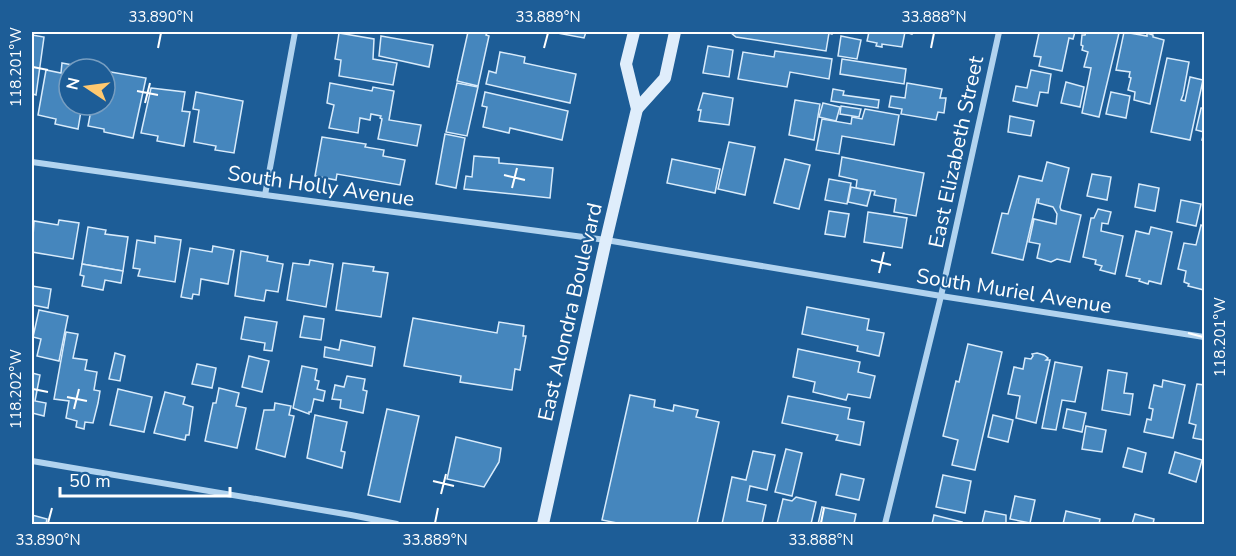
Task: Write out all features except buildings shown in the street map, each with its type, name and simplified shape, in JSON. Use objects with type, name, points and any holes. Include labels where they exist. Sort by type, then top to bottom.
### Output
[{"type":"main road","name":"East Alondra Boulevard","points":[[543,525],[637,109],[626,64],[634,32]]},
{"type":"main road","name":"East Alondra Boulevard","points":[[637,109],[665,78],[675,32]]},
{"type":"street","points":[[265,195],[295,32]]},
{"type":"street","name":"East Elizabeth Street","points":[[885,525],[941,296],[999,32]]},
{"type":"street","name":"South Holly Avenue","points":[[32,162],[606,240]]},
{"type":"street","name":"South Muriel Avenue","points":[[606,240],[1204,337]]},
{"type":"street","points":[[32,460],[397,525]]}]
